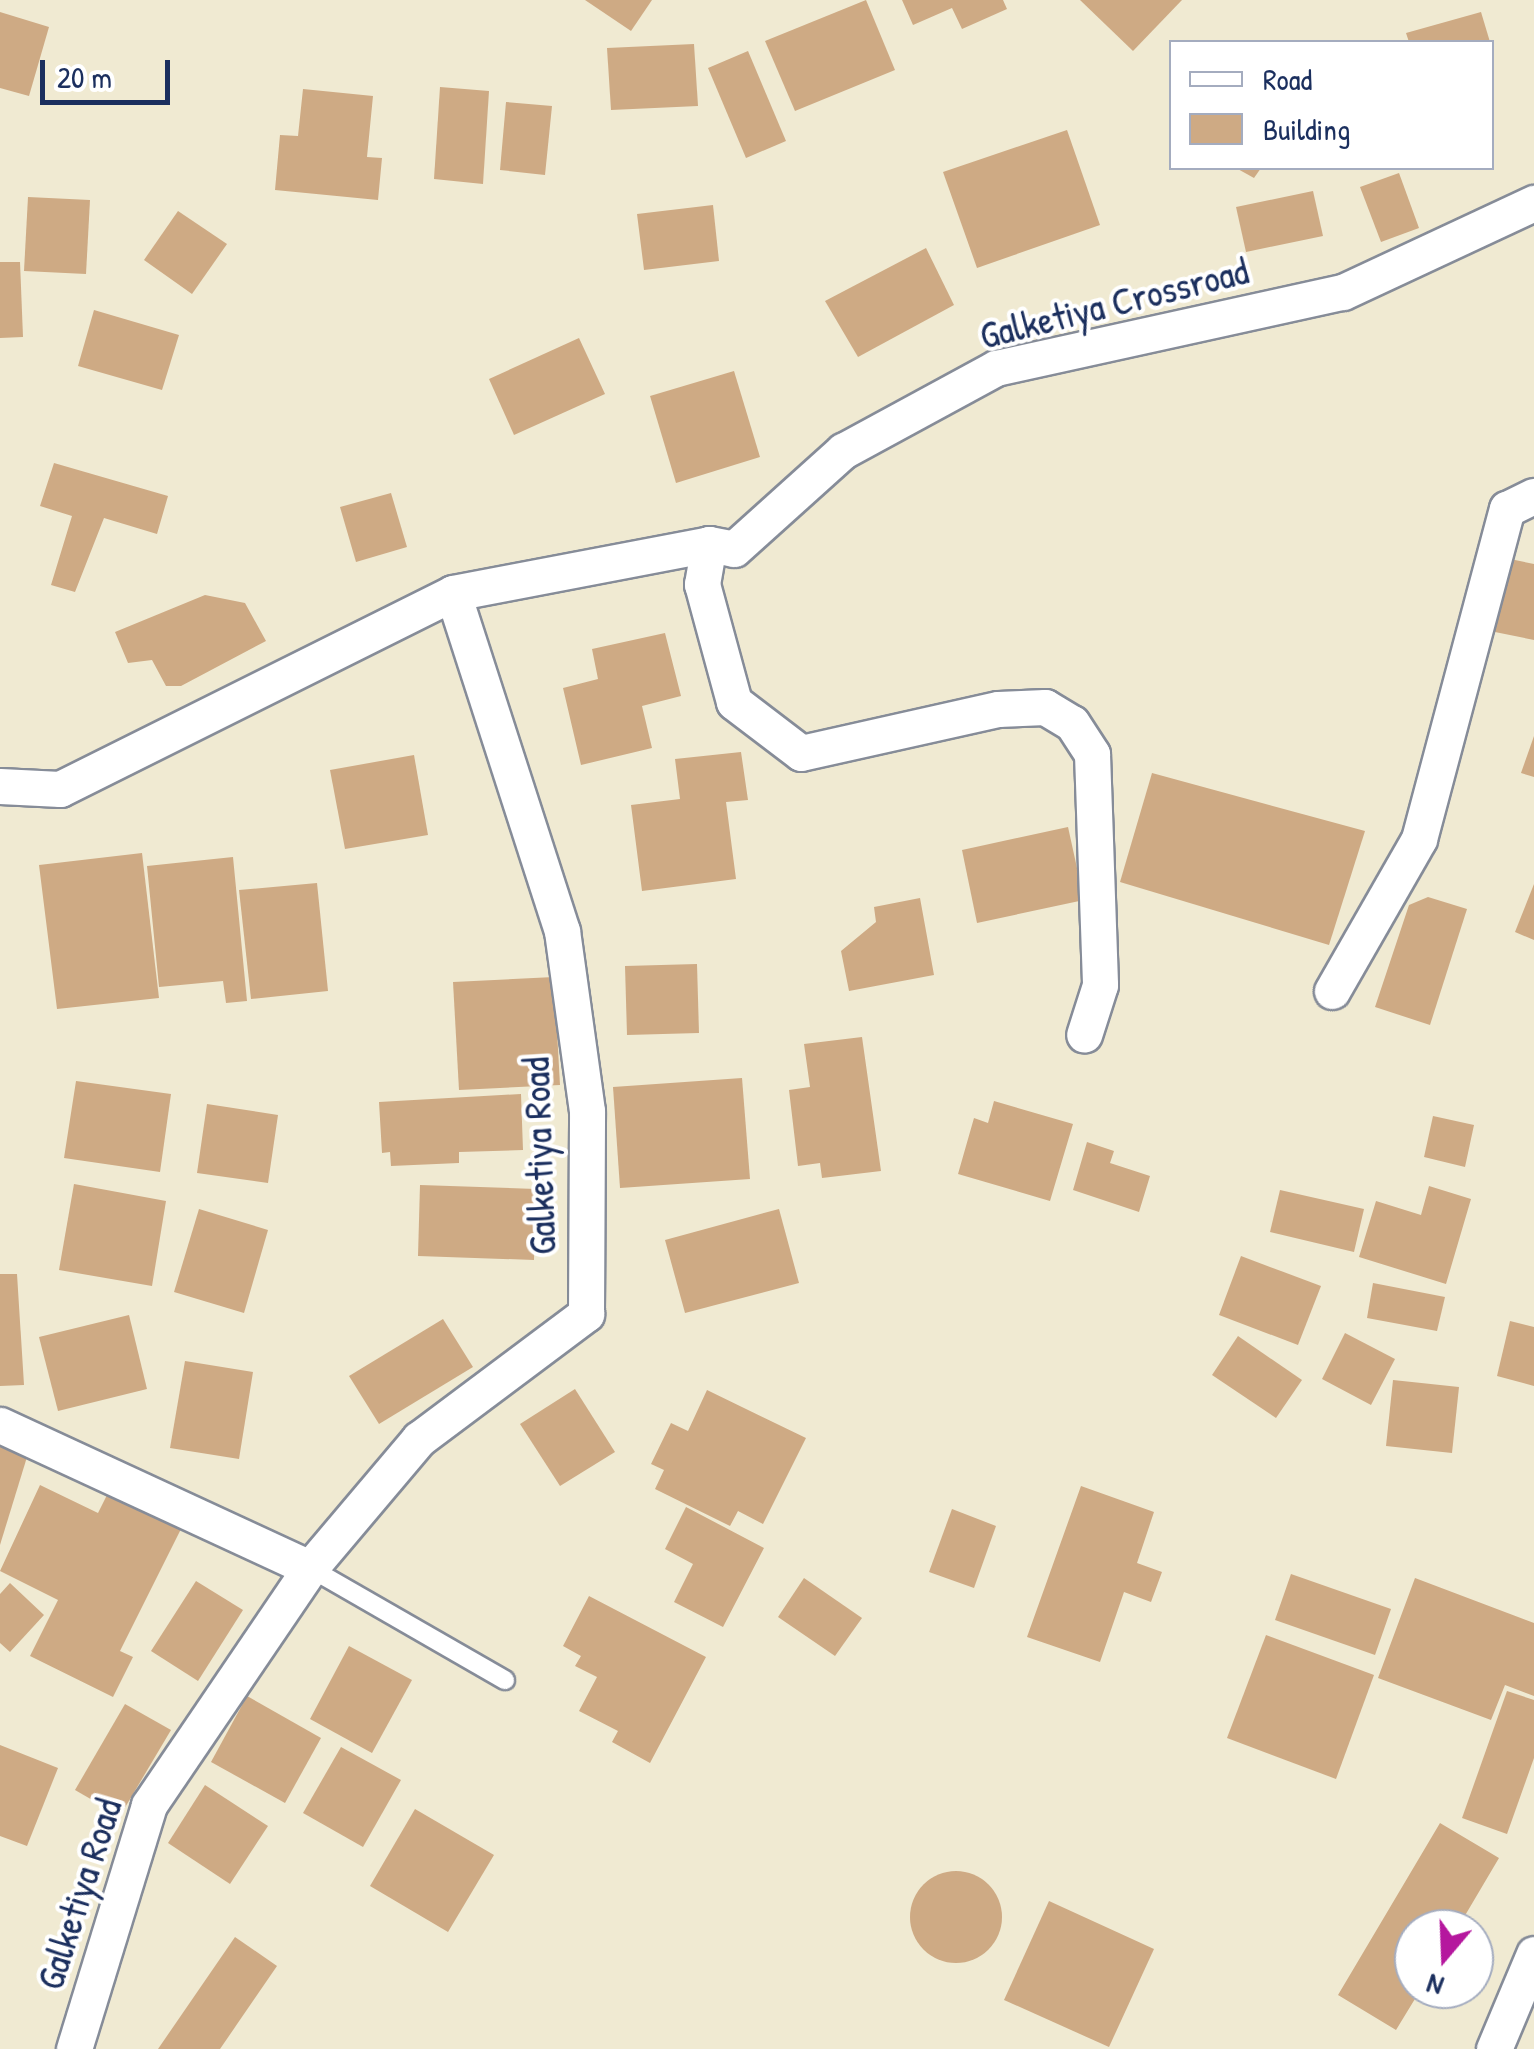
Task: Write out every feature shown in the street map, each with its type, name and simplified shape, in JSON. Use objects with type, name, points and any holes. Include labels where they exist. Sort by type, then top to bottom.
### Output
[{"type":"street","name":"Galketiya Crossroad","points":[[453,593],[709,544],[734,549],[843,451],[996,368],[1344,292],[1534,202]]},
{"type":"street","points":[[1332,991],[1419,839],[1507,510],[1534,496]]},
{"type":"street","points":[[709,544],[702,584],[734,702],[801,753],[998,710],[1045,707],[1072,723],[1092,754],[1094,792],[1100,985],[1084,1035]]},
{"type":"street","points":[[0,786],[60,789],[453,593]]},
{"type":"street","name":"Galketiya Road","points":[[74,2049],[150,1805],[310,1568],[419,1439],[586,1314],[587,1110],[562,932],[453,593]]},
{"type":"street","points":[[0,1426],[310,1568]]},
{"type":"street","points":[[1494,2049],[1534,1954]]},
{"type":"lane","points":[[310,1568],[505,1680]]},
{"type":"building","points":[[585,0],[652,0],[631,31]]},
{"type":"building","points":[[866,0],[895,70],[795,111],[765,41]]},
{"type":"building","points":[[902,0],[1003,0],[1007,9],[962,29],[952,8],[913,25]]},
{"type":"building","points":[[1080,0],[1182,0],[1133,51]]},
{"type":"building","points":[[0,12],[49,27],[29,96],[0,88]]},
{"type":"building","points":[[1481,12],[1489,40],[1408,40],[1406,33]]},
{"type":"building","points":[[694,44],[698,106],[611,110],[607,48]]},
{"type":"building","points":[[748,51],[786,141],[746,158],[708,68]]},
{"type":"building","points":[[440,87],[489,91],[483,184],[434,179]]},
{"type":"building","points":[[303,89],[373,96],[367,157],[382,158],[378,200],[275,190],[280,135],[298,136]]},
{"type":"building","points":[[506,102],[552,106],[545,175],[500,170]]},
{"type":"building","points":[[1067,130],[1100,225],[977,268],[943,172]]},
{"type":"building","points":[[1240,170],[1260,170],[1254,178]]},
{"type":"building","points":[[1399,173],[1419,228],[1381,242],[1360,187]]},
{"type":"building","points":[[1313,191],[1323,236],[1246,252],[1236,207]]},
{"type":"building","points":[[28,197],[90,200],[86,274],[24,271]]},
{"type":"building","points":[[713,205],[719,261],[644,270],[637,214]]},
{"type":"building","points":[[178,211],[227,244],[192,294],[144,260]]},
{"type":"building","points":[[926,248],[954,305],[858,357],[825,301]]},
{"type":"building","points":[[0,262],[20,262],[23,337],[0,338]]},
{"type":"building","points":[[94,310],[179,335],[162,390],[78,366]]},
{"type":"building","points":[[579,338],[605,394],[514,435],[489,379]]},
{"type":"building","points":[[734,371],[760,457],[676,483],[650,396]]},
{"type":"building","points":[[54,463],[168,496],[157,534],[104,518],[75,592],[51,585],[72,516],[40,506]]},
{"type":"building","points":[[391,493],[407,547],[356,562],[340,507]]},
{"type":"building","points":[[1505,558],[1534,564],[1534,640],[1490,631]]},
{"type":"building","points":[[205,595],[245,603],[266,641],[181,686],[166,686],[152,660],[128,663],[115,632]]},
{"type":"building","points":[[665,633],[681,696],[642,706],[652,748],[581,765],[563,688],[598,679],[592,649]]},
{"type":"building","points":[[1534,736],[1534,777],[1521,773]]},
{"type":"building","points":[[741,752],[748,800],[726,802],[736,879],[642,891],[631,805],[680,799],[675,759]]},
{"type":"building","points":[[414,755],[428,835],[345,849],[330,770]]},
{"type":"building","points":[[1152,773],[1365,831],[1329,945],[1120,882]]},
{"type":"building","points":[[1068,827],[1084,900],[977,923],[962,850]]},
{"type":"building","points":[[142,853],[159,998],[57,1009],[39,865]]},
{"type":"building","points":[[233,857],[247,1001],[226,1003],[223,981],[159,987],[147,866]]},
{"type":"building","points":[[317,883],[328,991],[251,999],[239,890]]},
{"type":"building","points":[[1534,884],[1534,940],[1515,932]]},
{"type":"building","points":[[1428,897],[1467,909],[1430,1025],[1375,1007],[1409,905]]},
{"type":"building","points":[[920,898],[934,975],[849,991],[841,951],[876,922],[874,907]]},
{"type":"building","points":[[697,964],[699,1033],[627,1035],[625,966]]},
{"type":"building","points":[[554,977],[560,1085],[459,1090],[453,982]]},
{"type":"building","points":[[862,1037],[881,1171],[822,1178],[820,1163],[798,1166],[789,1090],[810,1087],[804,1044]]},
{"type":"building","points":[[742,1078],[750,1179],[620,1188],[613,1087]]},
{"type":"building","points":[[76,1081],[171,1094],[160,1172],[64,1158]]},
{"type":"building","points":[[521,1094],[523,1150],[459,1152],[459,1163],[391,1166],[390,1152],[382,1153],[379,1102]]},
{"type":"building","points":[[994,1101],[1073,1124],[1050,1201],[958,1174],[974,1118],[988,1123]]},
{"type":"building","points":[[207,1104],[278,1115],[268,1183],[197,1173]]},
{"type":"building","points":[[1433,1116],[1474,1125],[1465,1167],[1424,1157]]},
{"type":"building","points":[[1087,1142],[1114,1151],[1110,1163],[1150,1176],[1139,1212],[1073,1190]]},
{"type":"building","points":[[74,1184],[166,1201],[152,1286],[59,1270]]},
{"type":"building","points":[[420,1185],[536,1189],[534,1260],[418,1256]]},
{"type":"building","points":[[1429,1186],[1471,1199],[1446,1284],[1359,1257],[1376,1201],[1421,1215]]},
{"type":"building","points":[[1280,1190],[1364,1209],[1354,1252],[1270,1232]]},
{"type":"building","points":[[199,1209],[268,1230],[244,1313],[174,1292]]},
{"type":"building","points":[[779,1209],[799,1283],[685,1313],[665,1240]]},
{"type":"building","points":[[1241,1256],[1321,1286],[1298,1345],[1219,1315]]},
{"type":"building","points":[[0,1274],[17,1274],[24,1385],[0,1386]]},
{"type":"building","points":[[1373,1283],[1445,1297],[1437,1331],[1367,1318]]},
{"type":"building","points":[[129,1315],[147,1389],[58,1411],[39,1337]]},
{"type":"building","points":[[443,1319],[473,1367],[379,1424],[349,1376]]},
{"type":"building","points":[[1510,1321],[1534,1327],[1534,1386],[1497,1376]]},
{"type":"building","points":[[1345,1333],[1395,1359],[1371,1405],[1322,1379]]},
{"type":"building","points":[[1238,1336],[1302,1380],[1276,1418],[1212,1375]]},
{"type":"building","points":[[185,1361],[253,1372],[239,1459],[170,1448]]},
{"type":"building","points":[[1393,1380],[1459,1387],[1452,1453],[1386,1446]]},
{"type":"building","points":[[575,1389],[615,1452],[560,1486],[520,1424]]},
{"type":"building","points":[[707,1390],[806,1438],[763,1524],[738,1511],[730,1526],[655,1489],[664,1470],[651,1464],[671,1423],[688,1431]]},
{"type":"building","points":[[0,1446],[27,1457],[0,1545]]},
{"type":"building","points":[[40,1485],[98,1513],[108,1493],[181,1529],[120,1651],[133,1657],[113,1697],[30,1656],[58,1600],[0,1571]]},
{"type":"building","points":[[1081,1486],[1154,1512],[1137,1563],[1162,1572],[1151,1602],[1124,1592],[1100,1662],[1027,1637]]},
{"type":"building","points":[[686,1507],[764,1548],[723,1627],[674,1602],[693,1564],[665,1549]]},
{"type":"building","points":[[952,1509],[996,1526],[974,1588],[929,1572]]},
{"type":"building","points":[[1291,1574],[1391,1609],[1375,1655],[1275,1620]]},
{"type":"building","points":[[804,1578],[862,1618],[835,1656],[778,1617]]},
{"type":"building","points":[[1415,1578],[1534,1623],[1534,1696],[1505,1685],[1491,1720],[1378,1678]]},
{"type":"building","points":[[196,1581],[243,1610],[198,1681],[151,1651]]},
{"type":"building","points":[[10,1583],[44,1615],[10,1652],[0,1643],[0,1594]]},
{"type":"building","points":[[589,1596],[706,1657],[650,1763],[612,1742],[618,1731],[579,1711],[597,1677],[575,1666],[581,1656],[563,1646]]},
{"type":"building","points":[[1266,1635],[1374,1675],[1336,1779],[1227,1738]]},
{"type":"building","points":[[349,1646],[412,1680],[372,1753],[310,1719]]},
{"type":"building","points":[[1507,1691],[1534,1700],[1534,1758],[1507,1834],[1462,1818]]},
{"type":"building","points":[[247,1696],[321,1738],[285,1803],[211,1762]]},
{"type":"building","points":[[125,1704],[171,1730],[120,1816],[75,1790]]},
{"type":"building","points":[[0,1745],[58,1768],[27,1846],[0,1836]]},
{"type":"building","points":[[341,1747],[401,1780],[363,1847],[303,1813]]},
{"type":"building","points":[[205,1785],[268,1826],[230,1884],[168,1843]]},
{"type":"building","points":[[415,1809],[494,1855],[448,1932],[370,1886]]},
{"type":"building","points":[[1440,1823],[1499,1858],[1469,1909],[1394,1909],[1394,2009],[1409,2009],[1396,2030],[1338,1995]]},
{"type":"building","points":[[947,1871],[965,1871],[982,1878],[995,1891],[1002,1917],[995,1943],[982,1956],[965,1963],[947,1963],[930,1956],[917,1943],[910,1926],[910,1908],[917,1891],[930,1878]]},
{"type":"building","points":[[1049,1901],[1154,1949],[1109,2047],[1004,2000]]},
{"type":"building","points":[[235,1937],[277,1966],[220,2049],[158,2049]]}]
